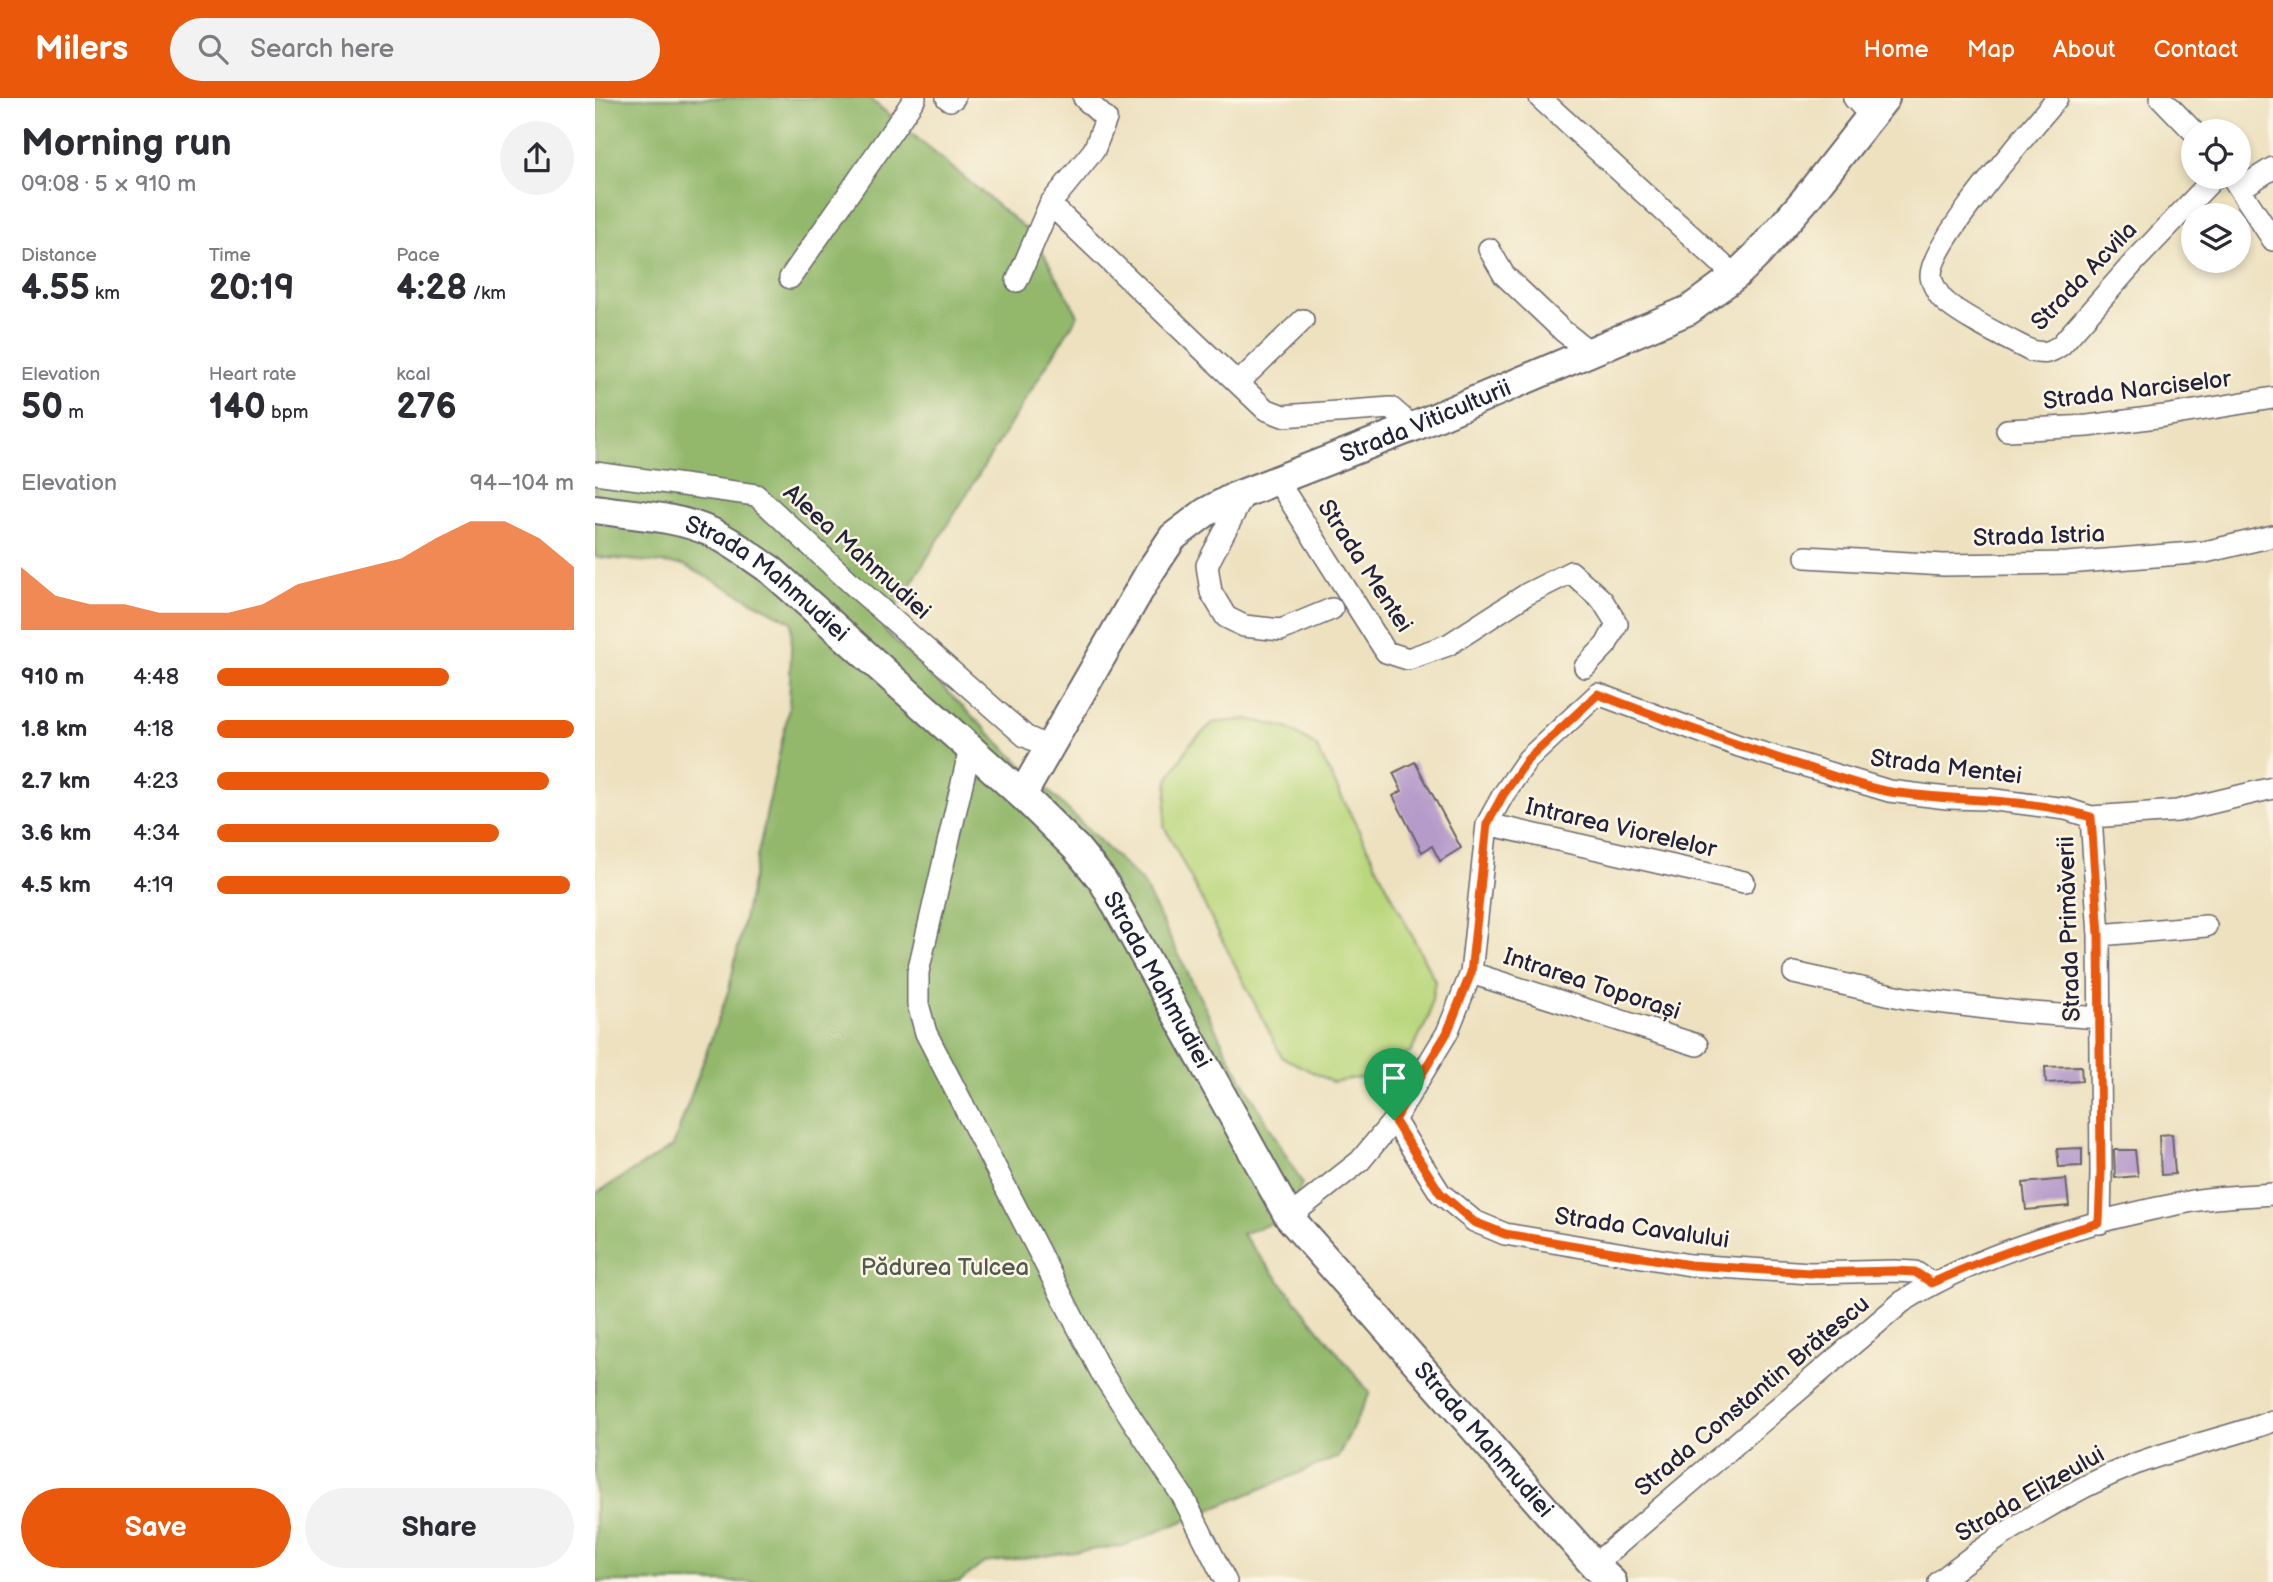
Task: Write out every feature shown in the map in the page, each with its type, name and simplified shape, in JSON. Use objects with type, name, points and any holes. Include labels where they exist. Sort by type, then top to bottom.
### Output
[{"type":"main road","name":"Strada Viticulturii","points":[[1021,795],[1151,570],[1173,537],[1206,512],[1245,493],[1413,427],[1689,310],[1735,276],[1757,255],[1804,201],[1869,104]]},
{"type":"main road","name":"Strada Mahmudiei","points":[[595,509],[680,522],[710,531],[771,570],[1021,795],[1076,848],[1103,881],[1289,1217],[1603,1574]]},
{"type":"street","points":[[790,278],[915,98]]},
{"type":"street","points":[[1017,281],[1049,204],[1094,150],[1106,119],[1084,98]]},
{"type":"street","points":[[1540,98],[1735,276]]},
{"type":"street","name":"Strada Acvila","points":[[2057,98],[1973,200],[1951,231],[1936,259],[1931,277],[1940,296],[1951,307],[2031,351],[2041,354],[2051,352],[2061,345],[2204,189]]},
{"type":"street","points":[[2161,98],[2181,119]]},
{"type":"street","points":[[2251,177],[2273,168]]},
{"type":"street","points":[[2241,189],[2273,240]]},
{"type":"street","points":[[1049,204],[1265,410],[1283,416],[1391,408],[1413,427]]},
{"type":"street","points":[[1489,249],[1504,275],[1563,331],[1591,353]]},
{"type":"street","points":[[1238,383],[1303,320]]},
{"type":"street","name":"Strada Narciselor","points":[[2007,430],[2088,426],[2273,398]]},
{"type":"street","name":"Aleea Mahmudiei","points":[[595,473],[756,495],[841,574],[1025,736],[1050,748]]},
{"type":"street","name":"Strada Mentei","points":[[1277,480],[1386,652],[1408,659],[1448,645],[1527,594],[1571,572],[1602,600],[1616,624],[1606,645],[1585,667]]},
{"type":"street","points":[[1245,493],[1207,565],[1211,592],[1226,618],[1244,626],[1281,630],[1332,609]]},
{"type":"street","name":"Strada Istria","points":[[1805,557],[1944,565],[2067,562],[2205,552],[2273,536]]},
{"type":"street","name":"Strada Mentei","points":[[1487,824],[1528,759],[1598,694],[1739,746],[1889,791],[2066,809],[2091,817]]},
{"type":"street","points":[[970,749],[918,972],[918,1004],[926,1032],[1101,1372],[1183,1497],[1226,1582]]},
{"type":"street","name":"Strada Primăverii","points":[[2099,1223],[2099,935],[2091,817],[2177,811],[2273,788]]},
{"type":"street","points":[[1289,1217],[1360,1161],[1394,1120],[1447,1033],[1471,973],[1487,824]]},
{"type":"street","name":"Intrarea Viorelelor","points":[[1487,824],[1744,882]]},
{"type":"street","points":[[2099,935],[2206,926]]},
{"type":"street","name":"Intrarea Toporași","points":[[1471,973],[1697,1045]]},
{"type":"street","points":[[1794,973],[1905,998],[2019,1012],[2100,1018]]},
{"type":"street","name":"Strada Cavalului","points":[[1394,1120],[1440,1193],[1474,1222],[1505,1234],[1690,1265],[1810,1273],[1905,1271],[1915,1272],[1932,1283]]},
{"type":"street","name":"Strada Constantin Brătescu","points":[[1603,1574],[1902,1302],[1932,1283],[1964,1268],[2046,1238],[2099,1223],[2195,1200],[2273,1194]]},
{"type":"street","name":"Strada Elizeului","points":[[1938,1582],[2025,1522],[2082,1488],[2133,1465],[2181,1448],[2273,1421]]},
{"type":"green space","name":"Pădurea Tulcea","points":[[595,98],[869,98],[1033,235],[1078,315],[883,629],[1143,883],[1231,1060],[1302,1183],[1289,1217],[1242,1234],[1370,1393],[1338,1457],[1123,1546],[984,1563],[959,1582],[595,1582],[595,1194],[673,1146],[729,989],[789,708],[792,622],[684,565],[595,557]]},
{"type":"green space","points":[[1248,719],[1287,728],[1316,746],[1435,981],[1429,1017],[1411,1052],[1370,1076],[1332,1082],[1282,1057],[1164,826],[1168,780],[1190,744],[1213,723]]},
{"type":"building","points":[[1415,762],[1461,848],[1440,861],[1432,846],[1422,852],[1393,796],[1402,791],[1393,773]]},
{"type":"building","points":[[2081,1066],[2082,1081],[2046,1083],[2045,1067]]},
{"type":"building","points":[[2172,1134],[2175,1174],[2161,1175],[2159,1135]]},
{"type":"building","points":[[2082,1148],[2082,1166],[2059,1167],[2057,1149]]},
{"type":"building","points":[[2114,1150],[2135,1150],[2138,1176],[2115,1178]]},
{"type":"building","points":[[2066,1179],[2069,1206],[2026,1210],[2023,1183]]},
{"type":"route","points":[[1598,694],[1739,746],[1863,785],[1947,798],[1987,799],[2066,809],[2091,817],[2099,935],[2099,1223],[2046,1238],[1964,1268],[1932,1283],[1915,1272],[1810,1273],[1690,1265],[1505,1234],[1474,1222],[1440,1193],[1394,1120],[1447,1033],[1471,973],[1487,824],[1528,759],[1598,694]]}]
